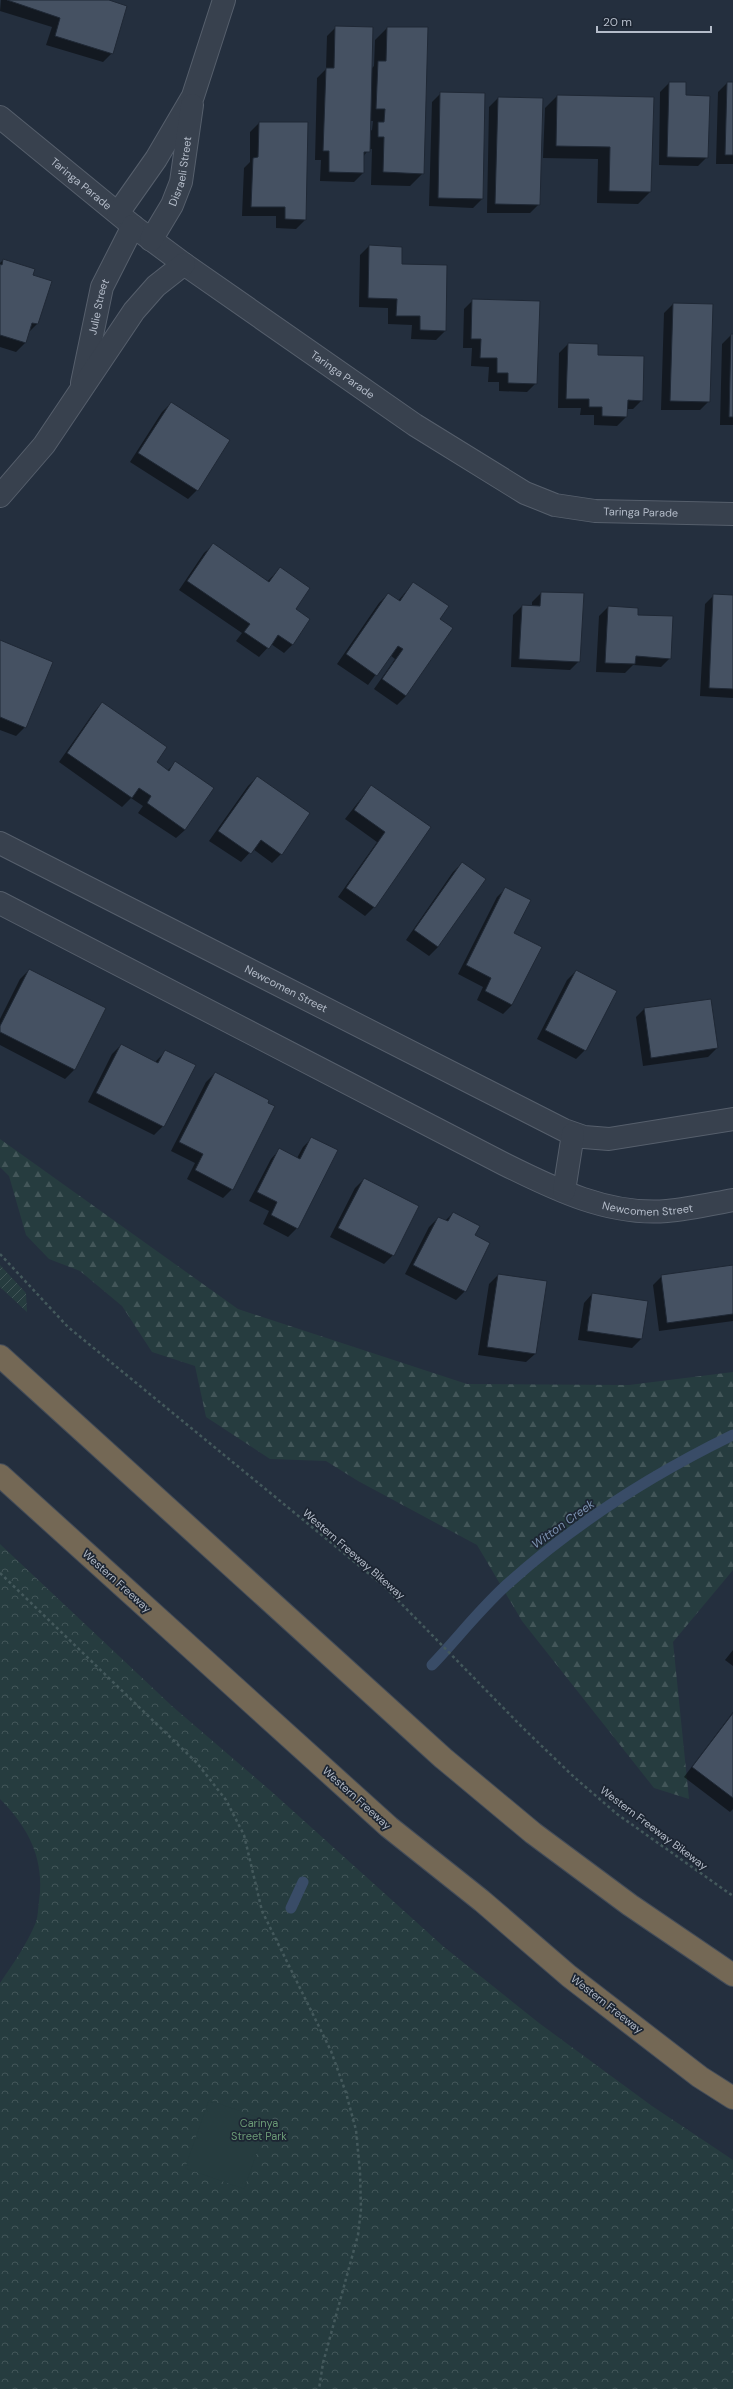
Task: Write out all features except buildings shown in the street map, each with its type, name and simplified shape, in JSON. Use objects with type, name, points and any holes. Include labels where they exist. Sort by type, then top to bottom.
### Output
[{"type":"highway","points":[[0,1356],[443,1758],[533,1833],[630,1905],[733,1975]]},
{"type":"highway","name":"Western Freeway","points":[[0,1475],[389,1827],[482,1901],[576,1980],[700,2077],[733,2098]]},
{"type":"street","name":"Disraeli Street","points":[[151,240],[172,205],[181,182],[193,96],[224,0]]},
{"type":"street","name":"Disraeli Street","points":[[125,220],[156,159],[193,96]]},
{"type":"street","name":"Taringa Parade","points":[[0,117],[125,220],[184,264],[415,425],[537,500],[565,507],[615,513],[733,514]]},
{"type":"street","name":"Julie Street","points":[[80,392],[100,294],[111,266],[125,220]]},
{"type":"street","name":"Julie Street","points":[[0,496],[44,445],[138,307],[156,286],[184,264]]},
{"type":"street","name":"Newcomen Street","points":[[0,843],[573,1134],[592,1138],[609,1139],[733,1119]]},
{"type":"street","name":"Newcomen Street","points":[[0,903],[504,1164],[564,1191],[604,1206],[647,1212],[666,1211],[733,1200]]},
{"type":"street","points":[[564,1191],[573,1134]]},
{"type":"path","name":"Western Freeway Bikeway","points":[[0,1254],[68,1327],[390,1593],[534,1739],[617,1814],[733,1896]]},
{"type":"path","points":[[0,1573],[197,1763],[226,1800],[244,1835],[262,1911],[331,2051],[346,2093],[356,2130],[360,2172],[361,2209],[358,2235],[323,2363],[319,2389]]},
{"type":"green space","points":[[0,1139],[238,1309],[467,1384],[629,1385],[733,1372],[733,1570],[673,1642],[689,1799],[654,1788],[522,1621],[477,1545],[358,1481],[326,1461],[270,1459],[206,1417],[195,1366],[152,1352],[122,1306],[80,1271],[49,1259],[26,1235],[9,1176],[0,1167]]},
{"type":"green space","points":[[0,1265],[26,1293],[27,1312],[0,1287]]},
{"type":"green space","name":"Carinya Street Park","points":[[0,1544],[172,1706],[272,1792],[444,1947],[539,2023],[652,2106],[733,2160],[733,2389],[0,2389],[0,1983],[24,1946],[36,1922],[38,1915],[40,1872],[33,1846],[27,1833],[0,1799]]},
{"type":"green space","points":[[209,2100],[268,2121],[244,2189],[185,2168]]},
{"type":"waterway","name":"Witton Creek","points":[[432,1665],[500,1591],[536,1559],[562,1539],[617,1500],[674,1466],[733,1435]]},
{"type":"waterway","name":"Witton Creek","points":[[291,1908],[303,1882]]}]
